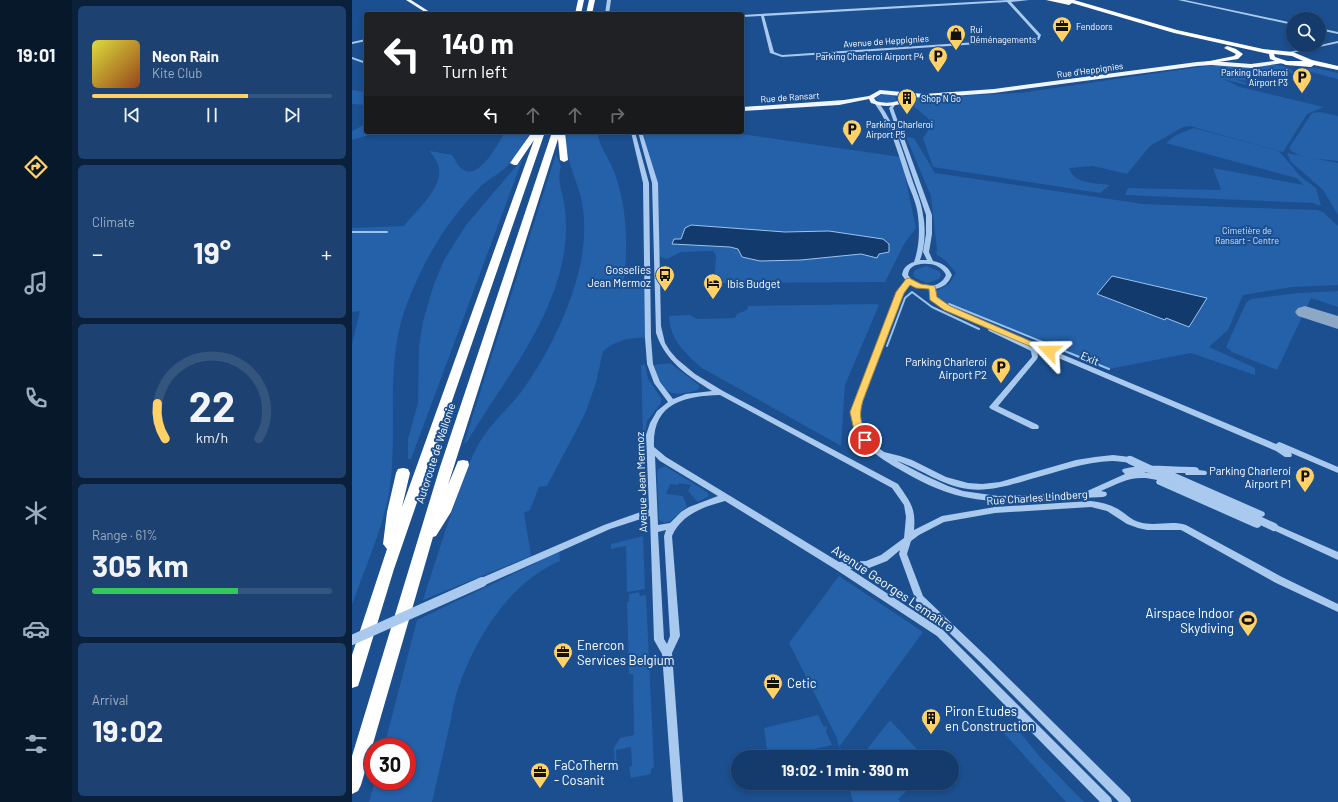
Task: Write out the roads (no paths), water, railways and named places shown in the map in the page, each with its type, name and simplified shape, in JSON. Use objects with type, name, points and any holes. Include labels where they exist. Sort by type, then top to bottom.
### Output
[{"type":"highway","points":[[578,12],[581,0]]},
{"type":"highway","points":[[589,12],[592,0]]},
{"type":"highway","points":[[1049,0],[1068,2],[1133,23],[1233,49],[1240,54],[1236,58],[1207,63]]},
{"type":"highway","points":[[1060,0],[1158,27],[1273,55],[1281,62],[1302,57]]},
{"type":"highway","points":[[1197,40],[1273,55],[1287,53],[1338,69]]},
{"type":"highway","points":[[514,163],[535,134]]},
{"type":"highway","name":"Autoroute de Wallonie","points":[[352,680],[387,569],[540,134]]},
{"type":"highway","name":"Autoroute de Wallonie","points":[[352,785],[422,546],[555,134]]},
{"type":"highway","points":[[561,134],[564,160]]},
{"type":"highway","points":[[422,546],[444,512],[463,465]]},
{"type":"highway","points":[[387,569],[394,512],[403,473]]},
{"type":"main road","points":[[402,0],[422,12]]},
{"type":"main road","points":[[408,0],[428,12]]},
{"type":"main road","name":"Rue d'Heppignies","points":[[1257,65],[1273,55]]},
{"type":"main road","name":"Rue d'Heppignies","points":[[900,98],[994,91],[1207,63],[1257,65],[1281,62]]},
{"type":"main road","points":[[885,92],[900,98],[893,105],[874,101],[876,93],[885,92]]},
{"type":"main road","name":"Rue de Ransart","points":[[744,109],[874,101]]},
{"type":"street","points":[[607,12],[609,0]]},
{"type":"street","points":[[744,16],[1027,0]]},
{"type":"street","points":[[1180,0],[1286,23]]},
{"type":"street","name":"Avenue de Heppignies","points":[[762,15],[772,53],[782,56],[1038,39],[1040,36],[1008,1]]},
{"type":"street","points":[[1326,30],[1338,33]]},
{"type":"street","points":[[352,43],[364,40]]},
{"type":"street","points":[[1302,57],[1338,42]]},
{"type":"street","points":[[352,58],[364,62]]},
{"type":"street","points":[[874,101],[882,108],[920,210],[922,234],[919,256],[916,263]]},
{"type":"street","points":[[893,105],[893,112],[929,215],[929,234],[926,252],[931,262]]},
{"type":"street","points":[[634,134],[646,183],[648,338],[650,364],[657,383],[672,402],[701,393],[721,393]]},
{"type":"street","points":[[641,134],[655,183],[659,334],[664,347],[674,360],[698,379],[721,393]]},
{"type":"street","points":[[931,262],[945,268],[949,275],[943,284],[932,287],[919,286],[909,281],[905,272],[909,267],[916,263],[931,262]]},
{"type":"street","points":[[909,281],[900,292],[855,412],[859,430],[867,442],[880,454],[963,494],[992,499],[1103,494]]},
{"type":"street","name":"Exit","points":[[932,287],[931,296],[934,301],[959,313],[1229,428]]},
{"type":"street","points":[[959,313],[999,336],[1034,350],[1036,354],[1035,357],[993,407],[1035,427]]},
{"type":"street","name":"Avenue Georges Lemaître","points":[[721,393],[895,486],[908,504],[910,523],[909,538],[903,554],[919,598],[984,660],[1126,802]]},
{"type":"street","name":"Avenue Jean Mermoz","points":[[672,402],[660,412],[652,424],[651,448],[660,640],[667,652],[678,802]]},
{"type":"street","points":[[1229,428],[1280,448],[1288,455]]},
{"type":"street","points":[[1229,428],[1242,430],[1338,470]]},
{"type":"street","name":"Avenue Georges Lemaître","points":[[651,448],[663,459],[838,566],[950,642],[1107,802]]},
{"type":"street","points":[[942,483],[981,487],[1007,482],[1106,457],[1130,460],[1338,556]]},
{"type":"street","points":[[1108,483],[1112,479],[1130,470],[1195,470]]},
{"type":"street","points":[[1153,473],[1187,484],[1259,518]]},
{"type":"street","points":[[1169,473],[1198,482],[1259,518]]},
{"type":"street","points":[[1084,494],[1130,474],[1203,474]]},
{"type":"street","points":[[1130,474],[1147,475],[1173,483],[1259,518]]},
{"type":"street","points":[[1108,483],[1141,478],[1158,481],[1259,518]]},
{"type":"street","points":[[654,528],[672,526],[679,517],[698,506],[726,497]]},
{"type":"street","name":"Rue Charles Lindberg","points":[[838,566],[866,565],[884,558],[909,538],[942,519],[977,512],[1090,504],[1101,505],[1131,522],[1142,526],[1167,525],[1183,527],[1279,580],[1338,608]]},
{"type":"street","points":[[352,640],[600,529],[654,511]]},
{"type":"street","name":"Avenue Jean Mermoz","points":[[667,652],[675,636],[668,536],[672,526]]},
{"type":"waterway","points":[[352,232],[387,232]]},
{"type":"waterway","points":[[887,346],[905,298],[912,292],[932,307],[979,329]]},
{"type":"waterway","points":[[949,304],[1109,369]]},
{"type":"place","name":"Fendoors","points":[[1062,43]]},
{"type":"place","name":"Rui Déménagements","points":[[956,51]]},
{"type":"place","name":"Parking Charleroi Airport P4","points":[[938,73]]},
{"type":"place","name":"Parking Charleroi Airport P3","points":[[1302,94]]},
{"type":"place","name":"Shop N Go","points":[[907,115]]},
{"type":"place","name":"Parking Charleroi Airport P5","points":[[852,146]]},
{"type":"place","name":"Gosselies Jean Mermoz","points":[[665,292]]},
{"type":"place","name":"Ibis Budget","points":[[713,300]]},
{"type":"place","name":"Parking Charleroi Airport P2","points":[[1001,384]]},
{"type":"place","name":"Parking Charleroi Airport P1","points":[[1305,493]]},
{"type":"place","name":"Airspace Indoor Skydiving","points":[[1248,637]]},
{"type":"place","name":"Enercon Services Belgium","points":[[563,669]]},
{"type":"place","name":"Cetic","points":[[773,700]]},
{"type":"place","name":"Piron Etudes en Construction","points":[[931,735]]},
{"type":"place","name":"FaCoTherm - Cosanit","points":[[540,789]]},
{"type":"park label","name":"Cimetière de Ransart - Centre","points":[[1247,236]]}]
